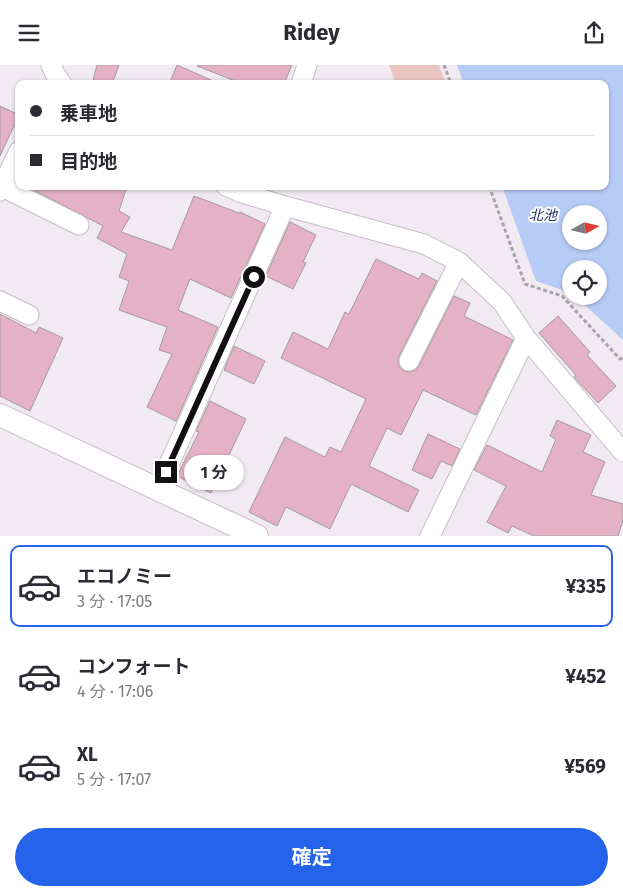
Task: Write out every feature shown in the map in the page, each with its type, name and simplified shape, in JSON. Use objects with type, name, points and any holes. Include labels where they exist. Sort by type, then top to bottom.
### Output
[{"type":"street","points":[[302,80],[307,65]]},
{"type":"street","points":[[15,159],[1,189],[79,225]]},
{"type":"street","points":[[248,190],[265,193],[285,206],[424,244],[459,262],[502,302],[526,339],[623,452]]},
{"type":"street","points":[[158,489],[285,206]]},
{"type":"street","points":[[409,361],[459,262]]},
{"type":"street","points":[[0,301],[29,315]]},
{"type":"street","points":[[430,536],[526,339]]},
{"type":"street","points":[[0,415],[257,536]]},
{"type":"path","points":[[444,65],[450,80]]},
{"type":"path","points":[[490,190],[525,284],[562,296],[620,359],[623,358]]},
{"type":"shaded area","points":[[389,65],[439,65],[445,80],[395,80]]},
{"type":"water","name":"北池","points":[[457,65],[623,65],[623,340],[585,305],[607,305],[607,260],[562,260],[562,290],[536,281],[503,190],[609,190],[609,80],[463,80]]},
{"type":"building","points":[[97,65],[119,65],[113,80],[93,80]]},
{"type":"building","points":[[177,65],[211,80],[171,80]]},
{"type":"building","points":[[292,65],[286,80],[233,80],[197,66]]},
{"type":"building","points":[[0,106],[15,113],[15,124],[0,156]]},
{"type":"building","points":[[34,190],[126,190],[119,211],[130,217],[121,232],[172,250],[194,196],[240,212],[265,224],[231,298],[190,279],[178,310],[218,327],[176,421],[147,407],[172,354],[159,350],[167,327],[119,310],[129,281],[119,277],[127,254],[97,238],[103,226]]},
{"type":"building","points":[[290,222],[316,235],[303,262],[306,263],[293,289],[266,276]]},
{"type":"building","points":[[376,259],[419,279],[422,273],[437,281],[399,356],[400,368],[404,371],[416,370],[419,366],[454,296],[470,303],[464,316],[513,340],[476,415],[423,390],[401,435],[387,428],[369,466],[419,490],[408,512],[351,484],[330,529],[286,507],[277,526],[249,512],[285,437],[325,457],[330,447],[341,452],[366,399],[281,358],[293,332],[328,349],[345,312],[349,314]]},
{"type":"building","points":[[0,314],[36,333],[39,327],[63,338],[30,411],[0,396]]},
{"type":"building","points":[[558,316],[590,352],[587,355],[616,386],[598,403],[574,377],[576,375],[539,333]]},
{"type":"building","points":[[234,346],[265,361],[254,384],[224,370]]},
{"type":"building","points":[[210,401],[246,419],[211,493],[177,476],[199,432],[196,431]]},
{"type":"building","points":[[557,420],[591,435],[583,452],[605,462],[591,495],[623,504],[623,520],[618,536],[534,536],[512,526],[508,533],[487,522],[506,486],[474,470],[487,445],[542,472],[556,439],[550,436]]},
{"type":"building","points":[[428,434],[460,449],[452,466],[441,461],[432,479],[412,470]]},
{"type":"route","points":[[166,472],[254,277]]}]
